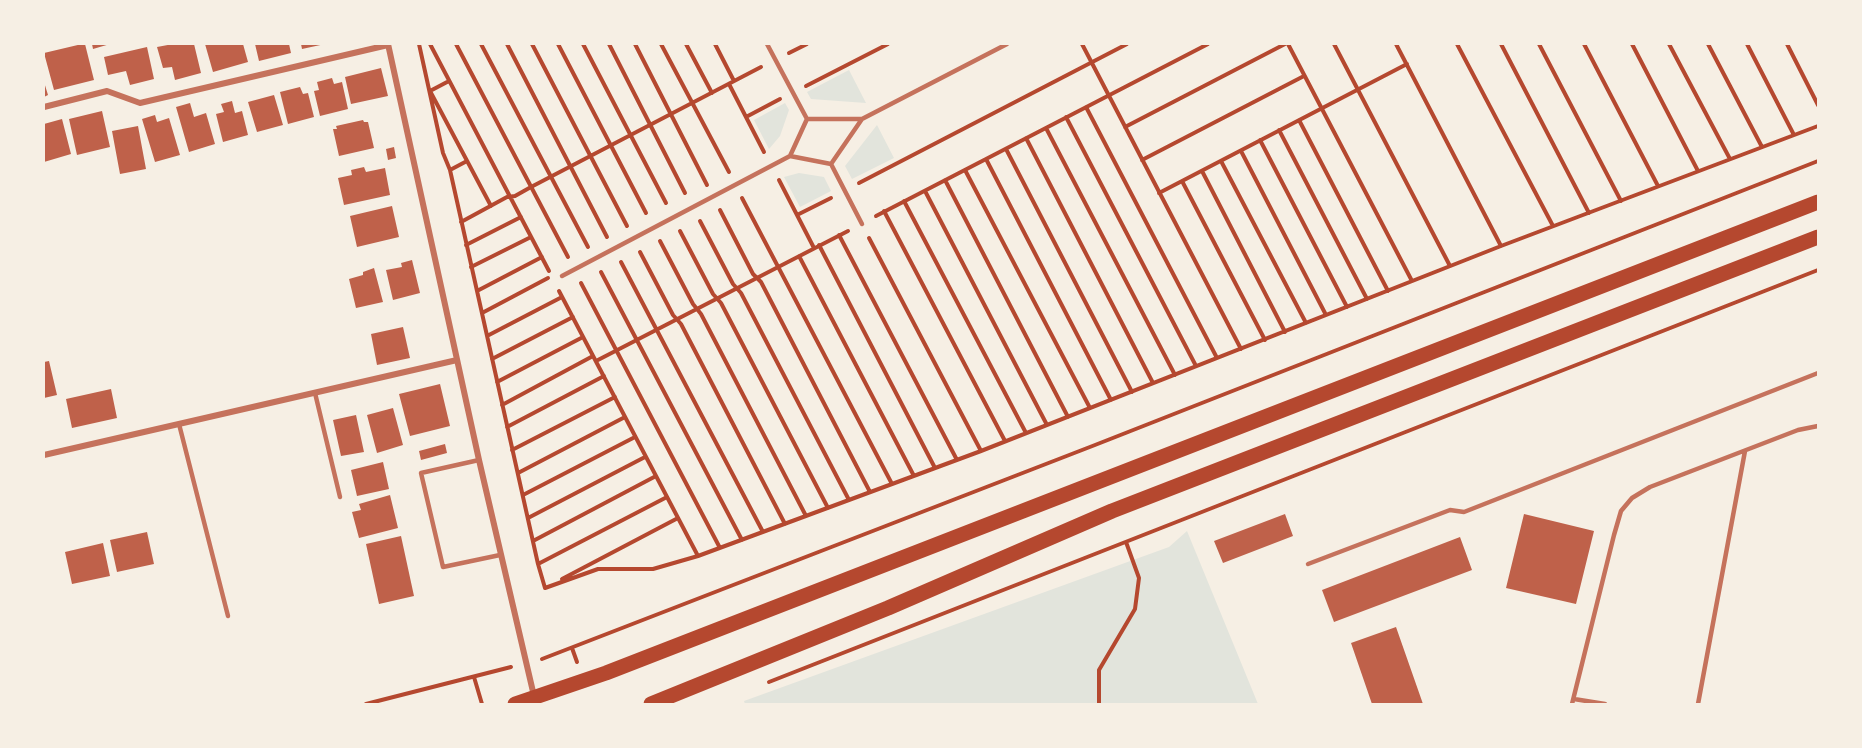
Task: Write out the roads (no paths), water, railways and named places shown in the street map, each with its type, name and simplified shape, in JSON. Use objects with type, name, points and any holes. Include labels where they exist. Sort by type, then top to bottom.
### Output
[{"type":"main road","points":[[515,705],[535,701],[1818,202]]},
{"type":"main road","points":[[651,705],[888,608],[1112,511],[1818,237]]},
{"type":"street","points":[[44,107],[107,91],[140,103],[388,44],[500,555],[535,701]]},
{"type":"street","points":[[44,455],[457,360]]},
{"type":"lane","points":[[767,44],[807,119]]},
{"type":"lane","points":[[807,119],[862,119],[1007,44]]},
{"type":"lane","points":[[562,276],[790,156],[807,119]]},
{"type":"lane","points":[[831,164],[862,119]]},
{"type":"lane","points":[[790,156],[831,164]]},
{"type":"lane","points":[[831,164],[862,224]]},
{"type":"lane","points":[[1308,564],[1450,510],[1464,512],[1818,373]]},
{"type":"lane","points":[[315,393],[340,497]]},
{"type":"lane","points":[[179,424],[228,616]]},
{"type":"lane","points":[[1605,705],[1573,702],[1621,511],[1632,498],[1650,487],[1798,430],[1818,426]]},
{"type":"lane","points":[[1698,705],[1745,451]]},
{"type":"lane","points":[[479,460],[421,473],[443,567],[500,555]]}]
